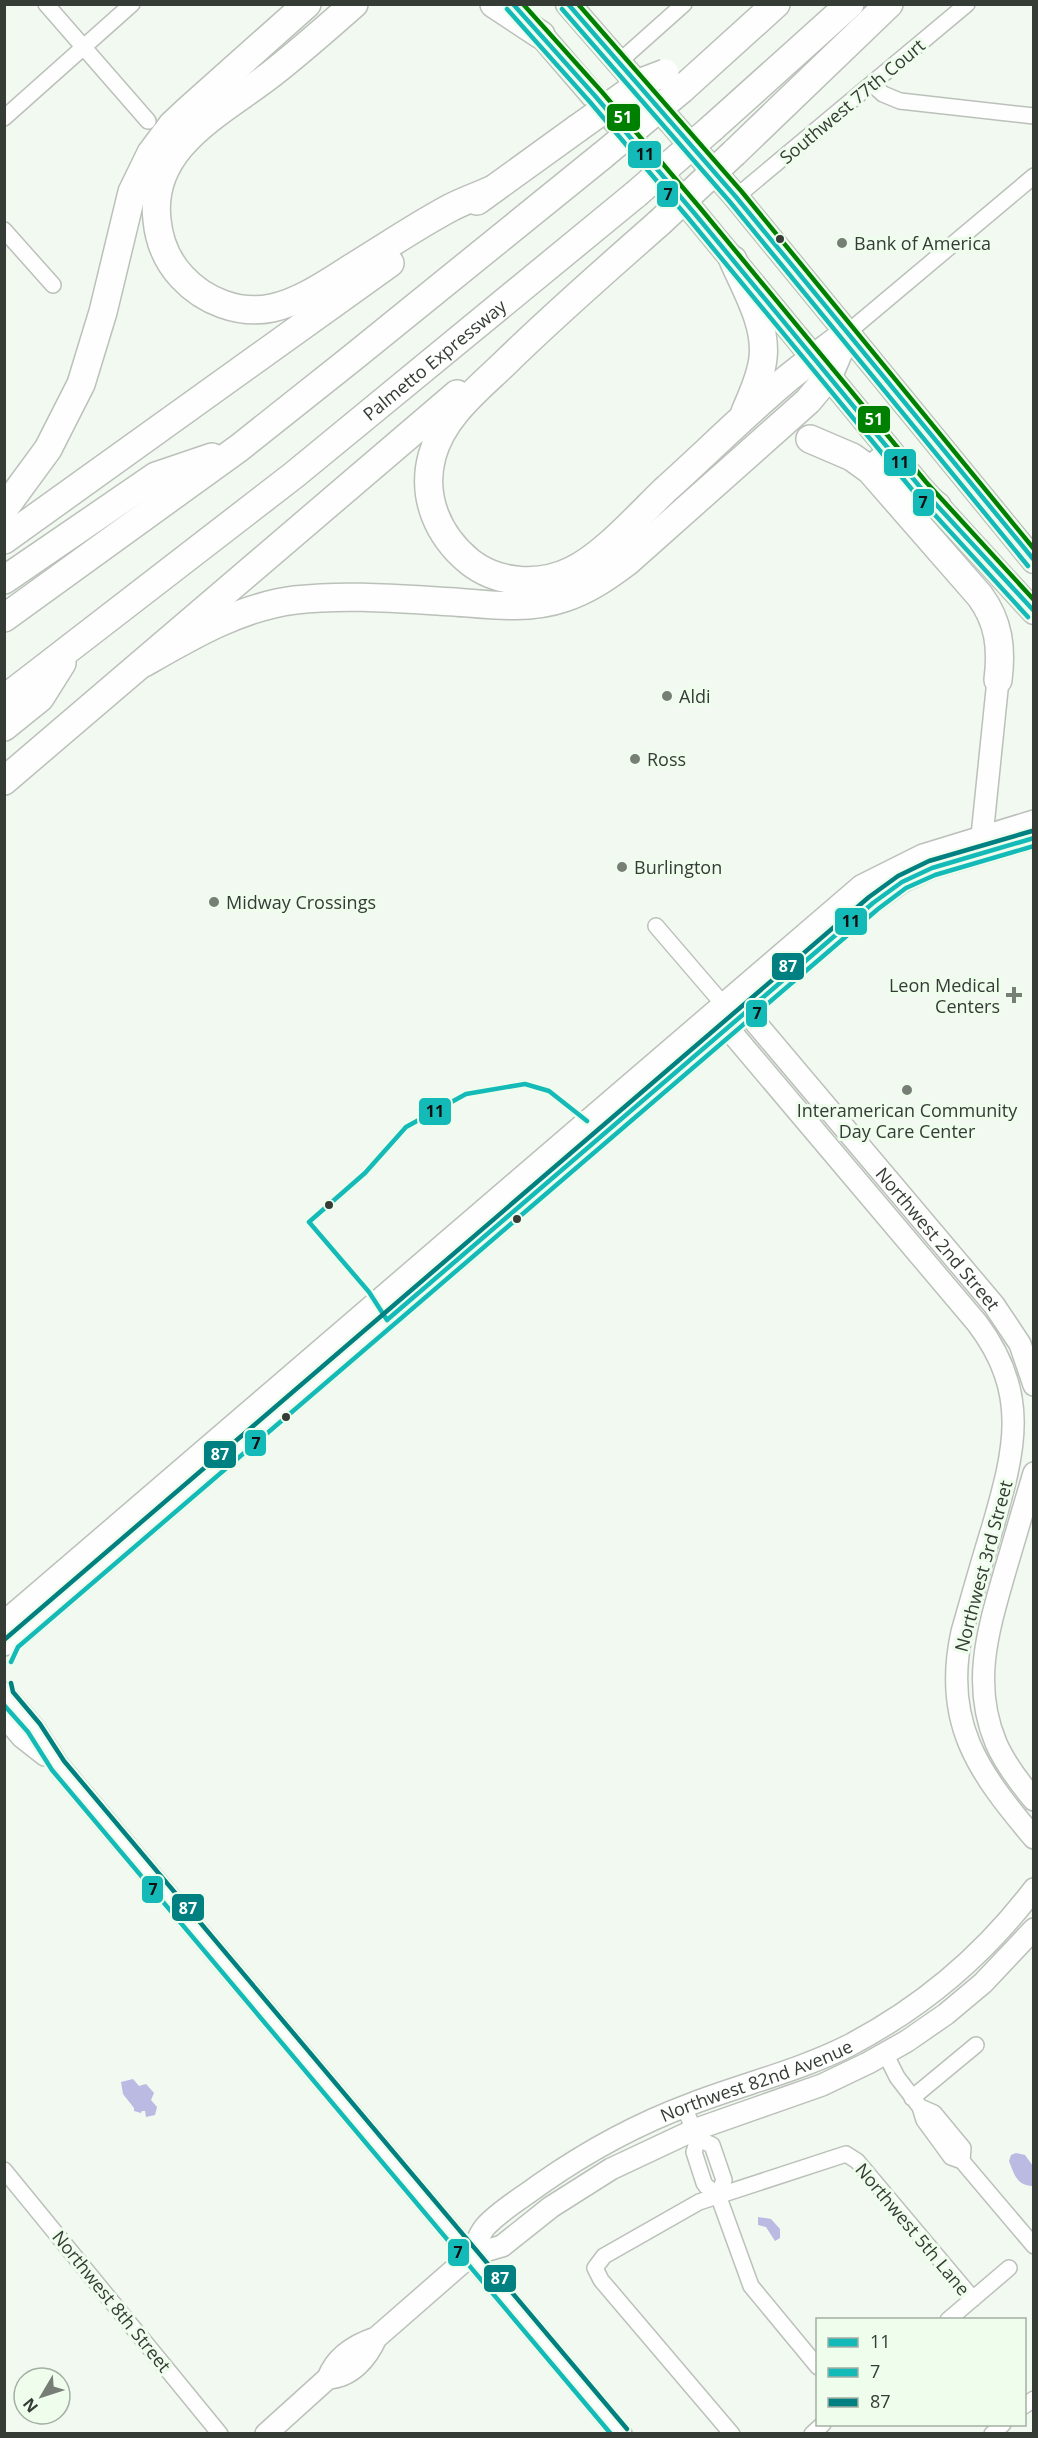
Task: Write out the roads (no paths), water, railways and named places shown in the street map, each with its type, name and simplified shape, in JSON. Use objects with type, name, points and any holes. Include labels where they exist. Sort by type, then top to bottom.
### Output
[{"type":"highway","points":[[4,509],[48,449],[81,384],[103,312],[132,192],[150,153],[172,125],[307,4]]},
{"type":"highway","points":[[354,4],[274,72],[190,135],[169,160],[163,173],[156,202],[158,230],[168,258],[184,279],[208,298],[234,307],[257,310],[283,305],[307,294],[450,208],[491,190]]},
{"type":"highway","points":[[330,25],[375,4]]},
{"type":"highway","points":[[494,4],[541,35]]},
{"type":"highway","points":[[4,618],[238,448],[351,359],[603,155],[673,82],[721,55],[776,4]]},
{"type":"highway","name":"Palmetto Expressway","points":[[4,699],[311,462],[636,194],[850,4]]},
{"type":"highway","points":[[821,368],[782,382],[611,541],[572,571],[553,578],[531,581],[513,580],[486,571],[475,566],[456,550],[441,531],[433,512],[429,493],[432,455],[446,426],[457,410],[543,326],[734,153],[889,4]]},
{"type":"highway","points":[[4,540],[644,81],[673,82]]},
{"type":"highway","points":[[734,260],[758,318],[764,346],[761,370],[742,419]]},
{"type":"highway","points":[[4,781],[439,409],[543,326]]},
{"type":"highway","points":[[144,663],[184,640],[237,615],[293,600],[355,597],[506,606],[532,605],[563,598],[599,583],[627,562],[808,400],[821,368],[847,333]]},
{"type":"highway","points":[[739,461],[786,443],[829,438],[853,445],[871,455],[937,506]]},
{"type":"highway","points":[[810,439],[852,457],[870,470],[980,596],[991,612],[999,635],[999,680]]},
{"type":"highway","points":[[4,580],[156,476],[238,448]]},
{"type":"highway","points":[[4,727],[40,698],[74,645]]},
{"type":"main road","points":[[568,4],[736,197],[1034,561]]},
{"type":"main road","points":[[541,35],[734,260],[937,506],[1034,612]]},
{"type":"street","points":[[46,4],[148,121]]},
{"type":"street","points":[[4,118],[132,4]]},
{"type":"street","points":[[513,4],[541,35]]},
{"type":"street","points":[[620,61],[684,4]]},
{"type":"street","name":"Southwest 77th Court","points":[[736,197],[967,4]]},
{"type":"street","points":[[872,84],[883,94],[900,101],[1034,116]]},
{"type":"street","points":[[847,333],[1034,176]]},
{"type":"street","points":[[4,230],[53,285]]},
{"type":"street","points":[[982,836],[999,680]]},
{"type":"street","points":[[4,1622],[728,1027],[863,911],[902,882],[1008,837],[1034,821]]},
{"type":"street","points":[[7,1649],[723,1004],[867,883],[923,855],[982,836],[1034,838]]},
{"type":"street","name":"Northwest 2nd Street","points":[[656,926],[723,1004],[728,1027],[977,1323],[995,1350],[1008,1381]]},
{"type":"street","points":[[723,1004],[746,1012]]},
{"type":"street","name":"Northwest 2nd Street","points":[[746,1012],[994,1305],[1014,1334],[1033,1378]]},
{"type":"street","name":"Northwest 3rd Street","points":[[1008,1381],[1014,1416],[1012,1453],[961,1637],[957,1688],[965,1730],[978,1763],[994,1790],[1034,1838]]},
{"type":"street","name":"Northwest 3rd Street","points":[[1033,1800],[1010,1768],[996,1743],[985,1706],[982,1674],[988,1629],[1034,1473]]},
{"type":"street","points":[[8,1701],[22,1737],[58,1765],[621,2433]]},
{"type":"street","name":"Northwest 82nd Avenue","points":[[266,2433],[328,2378],[332,2366],[358,2344],[376,2338],[471,2255],[486,2226],[528,2193],[608,2142],[684,2107],[803,2066],[846,2047],[886,2025],[925,1998],[971,1960],[1001,1929],[1034,1889]]},
{"type":"street","name":"Northwest 82nd Avenue","points":[[471,2255],[501,2246],[551,2207],[589,2182],[650,2148],[696,2134],[822,2085],[885,2054],[927,2028],[964,1999],[1000,1967],[1034,1929]]},
{"type":"street","points":[[916,2102],[976,2045]]},
{"type":"street","points":[[885,2054],[897,2077],[916,2102],[924,2120],[951,2157],[962,2161],[1034,2246]]},
{"type":"street","points":[[684,2107],[696,2134],[694,2152],[704,2183],[718,2195],[748,2282],[816,2365]]},
{"type":"street","name":"Northwest 5th Lane","points":[[718,2195],[846,2154],[857,2161],[973,2299]]},
{"type":"street","name":"Northwest 8th Street","points":[[4,2170],[220,2433]]},
{"type":"street","points":[[718,2195],[699,2202],[604,2256],[595,2268],[601,2280],[732,2433]]},
{"type":"street","points":[[949,2318],[1009,2268]]},
{"type":"water","points":[[133,2079],[139,2086],[146,2084],[154,2093],[151,2100],[157,2107],[155,2115],[146,2117],[145,2111],[141,2113],[134,2111],[123,2094],[121,2082]]},
{"type":"water","points":[[1016,2153],[1025,2155],[1033,2166],[1033,2186],[1023,2184],[1015,2175],[1009,2161],[1011,2155]]},
{"type":"water","points":[[758,2217],[771,2219],[780,2229],[780,2238],[775,2241],[766,2227],[758,2225]]},
{"type":"place","name":"Bank of America","points":[[842,243]]},
{"type":"place","name":"Aldi","points":[[667,696]]},
{"type":"place","name":"Ross","points":[[635,759]]},
{"type":"place","name":"Burlington","points":[[622,867]]},
{"type":"place","name":"Midway Crossings","points":[[214,902]]},
{"type":"place","name":"Leon Medical Centers","points":[[1014,995]]},
{"type":"place","name":"Interamerican Community Day Care Center","points":[[907,1090]]}]
